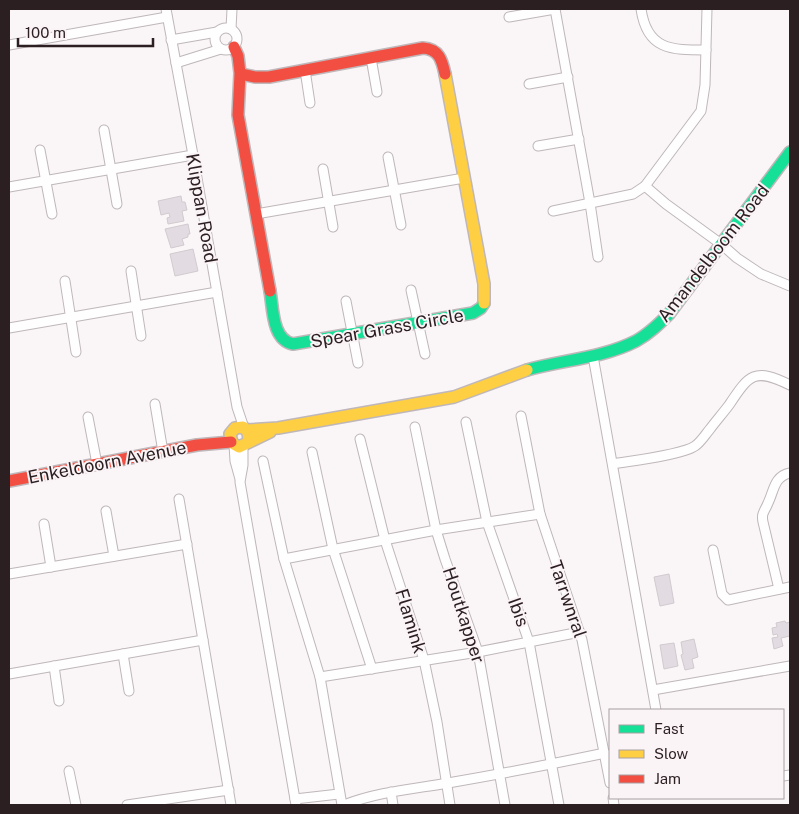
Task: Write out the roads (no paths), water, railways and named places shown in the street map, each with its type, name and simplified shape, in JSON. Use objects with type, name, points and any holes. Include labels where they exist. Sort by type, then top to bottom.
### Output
[{"type":"street","points":[[231,29],[232,9]]},
{"type":"street","points":[[509,17],[555,9],[598,257]]},
{"type":"street","points":[[641,9],[645,26],[650,36],[658,43],[678,49],[706,50]]},
{"type":"street","points":[[553,211],[633,194],[646,186],[701,112],[705,85],[707,9]]},
{"type":"street","points":[[9,45],[166,13]]},
{"type":"street","name":"Klippan Road","points":[[166,13],[237,407],[243,466],[240,479],[296,802]]},
{"type":"street","points":[[171,40],[218,32],[224,28],[231,29],[237,37],[234,47],[228,50],[221,49],[176,63]]},
{"type":"street","points":[[218,32],[216,43],[221,49]]},
{"type":"street","name":"Spear Grass Circle","points":[[234,47],[240,60],[241,74],[237,97],[238,115],[276,331],[281,339],[289,344],[296,344],[473,313],[480,309],[485,300],[484,284],[443,63],[438,52],[434,49],[423,48],[261,77],[241,74]]},
{"type":"street","points":[[371,58],[377,92]]},
{"type":"street","points":[[305,70],[310,103]]},
{"type":"street","points":[[529,84],[568,77]]},
{"type":"street","points":[[104,130],[117,204]]},
{"type":"street","points":[[538,146],[579,139]]},
{"type":"street","points":[[40,150],[52,214]]},
{"type":"street","name":"Amandelboom Road","points":[[239,437],[278,428],[450,398],[527,369],[593,356],[634,342],[661,323],[790,152]]},
{"type":"street","points":[[9,186],[193,155]]},
{"type":"street","points":[[388,157],[401,225]]},
{"type":"street","points":[[323,169],[334,227]]},
{"type":"street","points":[[256,214],[464,178]]},
{"type":"street","points":[[646,186],[666,204],[721,244],[736,258],[761,274],[790,286]]},
{"type":"street","points":[[131,271],[141,336]]},
{"type":"street","points":[[65,281],[76,352]]},
{"type":"street","points":[[411,290],[425,354]]},
{"type":"street","points":[[9,328],[217,292]]},
{"type":"street","points":[[346,301],[358,363]]},
{"type":"street","points":[[593,356],[656,709]]},
{"type":"street","points":[[613,464],[678,452],[695,446],[729,404],[737,390],[744,382],[752,378],[766,376],[790,384]]},
{"type":"street","points":[[155,404],[163,452]]},
{"type":"street","name":"Tarrwnral","points":[[521,416],[540,514],[580,632],[609,777]]},
{"type":"street","points":[[88,417],[97,464]]},
{"type":"street","name":"Ibis","points":[[466,422],[487,522],[530,642],[559,805]]},
{"type":"street","name":"Houtkapper","points":[[414,427],[436,530],[478,652],[505,805]]},
{"type":"street","name":"Enkeldoorn Avenue","points":[[9,481],[239,437]]},
{"type":"street","name":"Flamink","points":[[360,438],[385,540],[424,660],[450,805]]},
{"type":"street","points":[[312,452],[333,548],[372,669]]},
{"type":"street","points":[[264,461],[284,559],[320,677],[339,794],[343,805],[391,792],[446,784],[605,753]]},
{"type":"street","points":[[779,589],[762,522],[762,514],[778,480],[783,475],[790,473]]},
{"type":"street","points":[[179,499],[231,805]]},
{"type":"street","points":[[106,511],[114,556]]},
{"type":"street","points":[[284,559],[333,548],[540,514]]},
{"type":"street","points":[[44,524],[51,567]]},
{"type":"street","points":[[9,574],[187,544]]},
{"type":"street","points":[[713,550],[722,594],[728,600],[790,587]]},
{"type":"street","points":[[320,677],[478,652],[580,632]]},
{"type":"street","points":[[9,674],[203,640]]},
{"type":"street","points":[[123,654],[129,691]]},
{"type":"street","points":[[54,666],[59,701]]},
{"type":"street","points":[[653,690],[790,666]]},
{"type":"street","points":[[69,771],[76,805]]},
{"type":"street","points":[[127,805],[229,790]]},
{"type":"street","points":[[391,792],[393,805]]},
{"type":"street","points":[[296,802],[339,794]]}]
